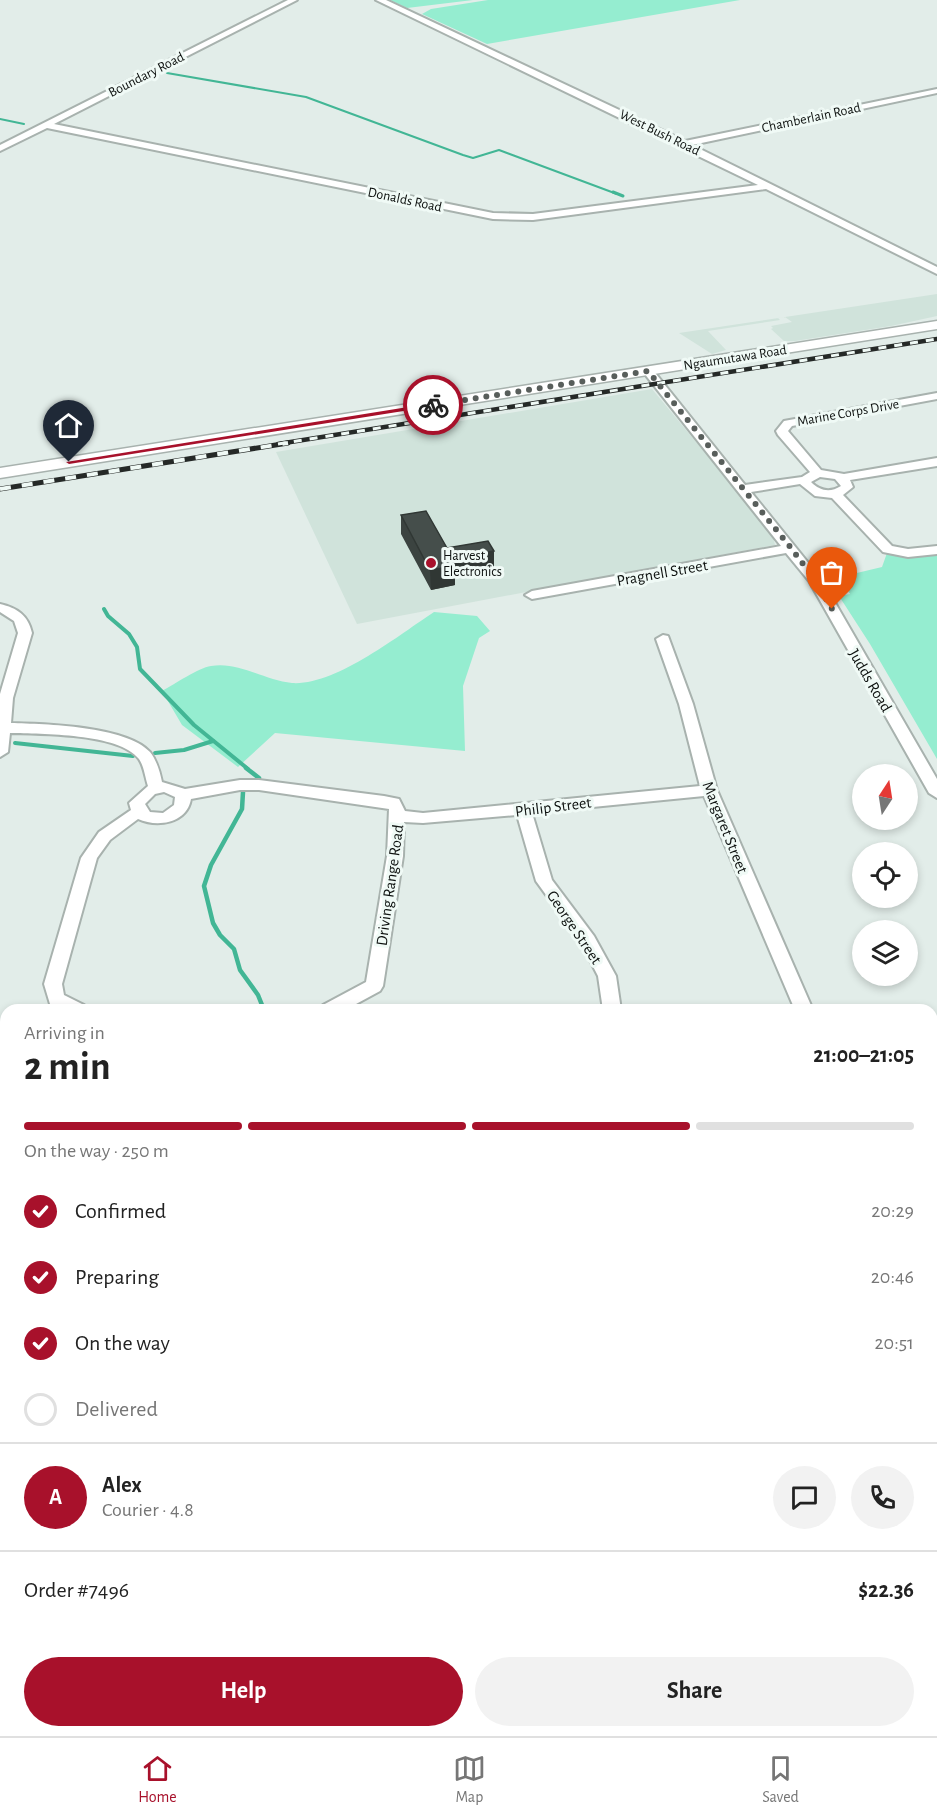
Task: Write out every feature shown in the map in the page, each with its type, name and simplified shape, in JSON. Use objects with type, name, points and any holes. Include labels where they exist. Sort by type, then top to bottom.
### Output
[{"type":"main road","name":"Ngaumutawa Road","points":[[0,473],[937,325]]},
{"type":"street","name":"Boundary Road","points":[[0,148],[293,0]]},
{"type":"street","name":"West Bush Road","points":[[380,0],[684,144],[937,271]]},
{"type":"street","name":"Chamberlain Road","points":[[684,144],[937,91]]},
{"type":"street","name":"Donalds Road","points":[[46,125],[494,216],[532,217],[768,186]]},
{"type":"street","name":"Judds Road","points":[[648,371],[815,580],[937,793]]},
{"type":"street","name":"Marine Corps Drive","points":[[817,473],[784,435],[782,431],[788,423],[937,396]]},
{"type":"street","points":[[835,494],[844,482],[936,466]]},
{"type":"street","points":[[807,485],[809,476],[817,473],[833,474],[844,482]]},
{"type":"street","points":[[747,493],[807,485],[821,494],[835,494],[888,549],[908,553],[937,550]]},
{"type":"street","name":"Pragnell Street","points":[[532,595],[791,548]]},
{"type":"street","points":[[0,608],[16,614],[23,622],[25,633],[3,698],[4,728],[0,752]]},
{"type":"street","name":"Margaret Street","points":[[663,639],[686,704],[709,790],[801,1004]]},
{"type":"street","points":[[4,728],[46,729],[95,735],[125,743],[143,754],[156,788],[139,798],[137,802],[139,812]]},
{"type":"street","name":"Driving Range Road","points":[[156,788],[172,788],[182,795],[240,785],[285,786],[393,803],[397,808],[398,816],[387,917],[374,986],[340,1004]]},
{"type":"street","name":"Philip Street","points":[[398,816],[423,818],[523,810],[565,803],[709,790]]},
{"type":"street","points":[[139,812],[150,818],[167,818],[174,815],[184,805],[182,795]]},
{"type":"street","name":"George Street","points":[[523,810],[544,881],[588,940],[607,976],[611,1004]]},
{"type":"street","points":[[66,1004],[56,999],[53,984],[89,858],[97,842],[105,833],[139,812]]},
{"type":"shaded area","points":[[937,294],[937,316],[891,326],[795,341],[784,341],[771,329],[773,328],[771,326],[792,322],[782,317]]},
{"type":"shaded area","points":[[778,318],[780,320],[708,331],[726,350],[712,354],[679,333]]},
{"type":"shaded area","points":[[652,389],[772,533],[775,545],[357,624],[276,452]]},
{"type":"green space","points":[[390,0],[473,0],[407,8]]},
{"type":"green space","points":[[488,0],[740,0],[487,44],[422,14],[431,9]]},
{"type":"green space","points":[[937,547],[937,759],[870,644],[839,596],[850,594],[840,577],[882,567],[887,553]]},
{"type":"green space","points":[[434,612],[477,616],[490,631],[479,638],[463,686],[465,751],[275,733],[238,767],[182,725],[162,691],[200,670],[221,665],[292,683],[309,682],[347,668]]},
{"type":"building","points":[[426,511],[447,548],[488,541],[494,551],[451,558],[455,566],[430,570],[401,515]]},
{"type":"waterway","points":[[167,73],[306,97],[463,155],[473,158],[499,150],[617,194]]},
{"type":"waterway","points":[[0,119],[24,124]]},
{"type":"waterway","points":[[613,192],[623,196]]},
{"type":"waterway","points":[[104,609],[108,616],[129,634],[137,647],[140,669],[194,725],[248,769]]},
{"type":"waterway","points":[[155,753],[184,750],[213,741]]},
{"type":"waterway","points":[[15,743],[133,756]]},
{"type":"waterway","points":[[246,768],[259,778]]},
{"type":"waterway","points":[[243,792],[242,809],[211,865],[204,886],[213,923],[220,935],[234,949],[240,970],[262,1004]]},
{"type":"railway","points":[[278,444],[937,339]]},
{"type":"railway","points":[[0,489],[288,443]]},
{"type":"way so far","points":[[433,405],[648,371],[791,548],[815,580],[832,609]]},
{"type":"place","name":"Harvest Electronics","points":[[431,563]]},
{"type":"route","points":[[69,462],[433,405]]}]
